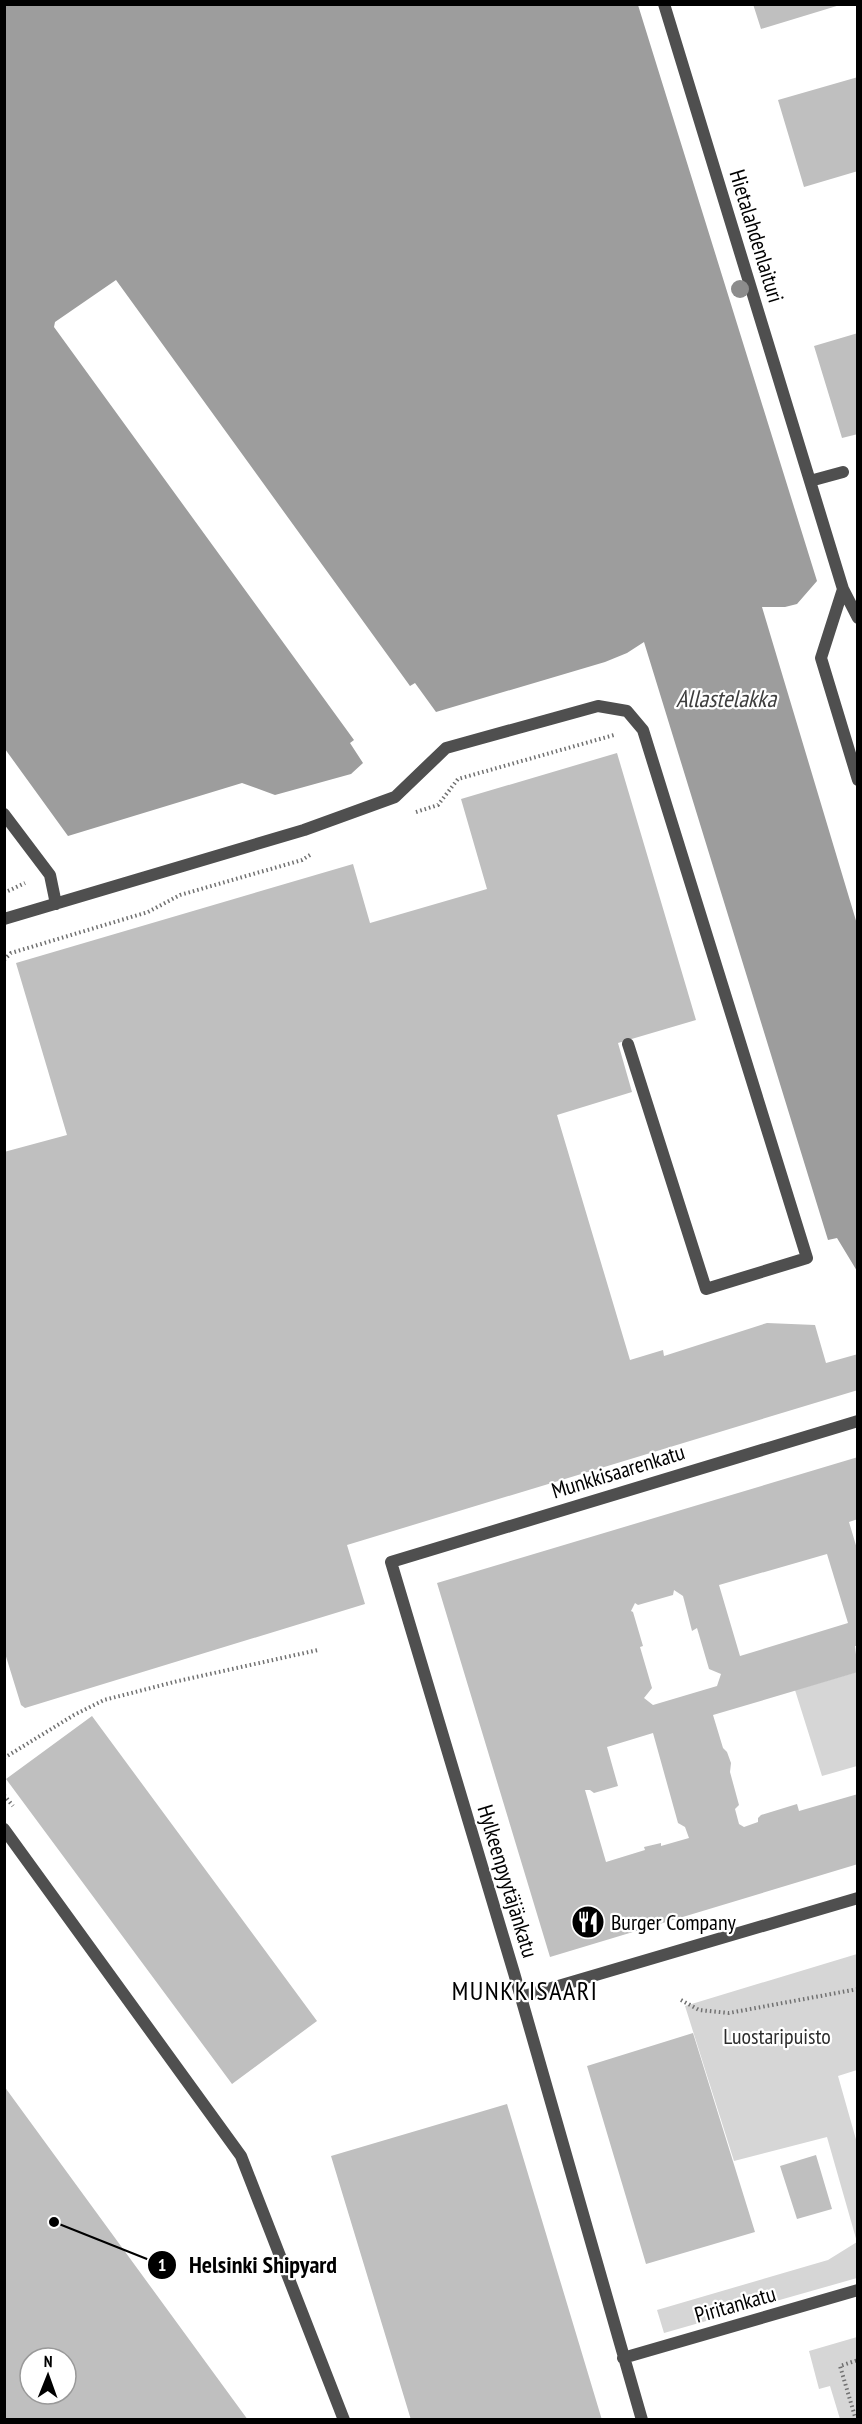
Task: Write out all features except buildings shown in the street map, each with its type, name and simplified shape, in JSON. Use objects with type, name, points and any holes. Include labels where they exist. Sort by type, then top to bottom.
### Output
[{"type":"street","name":"Hietalahdenlaituri","points":[[664,4],[843,590],[858,618]]},
{"type":"street","points":[[810,481],[843,472]]},
{"type":"street","points":[[843,590],[821,657],[858,780]]},
{"type":"street","points":[[4,919],[304,830],[395,797],[446,748],[598,706],[627,711],[643,730],[807,1258],[706,1289],[628,1044]]},
{"type":"street","points":[[4,814],[50,875],[56,904]]},
{"type":"street","name":"Munkkisaarenkatu","points":[[391,1562],[858,1421]]},
{"type":"street","name":"Hylkeenpyytäjänkatu","points":[[391,1562],[521,1997],[642,2420]]},
{"type":"street","points":[[4,1829],[241,2156],[344,2420]]},
{"type":"street","points":[[521,1997],[858,1898]]},
{"type":"street","name":"Piritankatu","points":[[623,2358],[858,2290]]},
{"type":"path","points":[[4,1758],[74,1714],[104,1700],[318,1650]]},
{"type":"path","points":[[681,2000],[699,2010],[729,2013],[858,1989]]},
{"type":"path","points":[[856,2420],[840,2366],[858,2361]]},
{"type":"green space","points":[[857,1672],[857,1766],[822,1776],[795,1690]]},
{"type":"green space","name":"Luostaripuisto","points":[[857,1954],[857,2070],[838,2076],[857,2143],[857,2242],[827,2137],[734,2161],[685,2006]]},
{"type":"green space","points":[[857,2242],[857,2278],[664,2333],[657,2310],[828,2260]]},
{"type":"green space","points":[[857,2337],[857,2419],[840,2419],[830,2386],[819,2389],[809,2351]]},
{"type":"water","name":"Allastelakka","points":[[4,5],[638,5],[817,581],[797,604],[785,607],[762,607],[857,924],[857,1271],[837,1238],[828,1240],[644,642],[627,653],[605,662],[436,712],[415,683],[410,686],[116,280],[55,322],[54,327],[354,740],[350,743],[363,763],[351,774],[275,795],[242,783],[68,836],[5,749]]},
{"type":"place","name":"Burger Company","points":[[588,1922]]},
{"type":"place","name":"Helsinki Shipyard","points":[[54,2222]]},
{"type":"district","name":"MUNKKISAARI","points":[[525,1990]]}]
